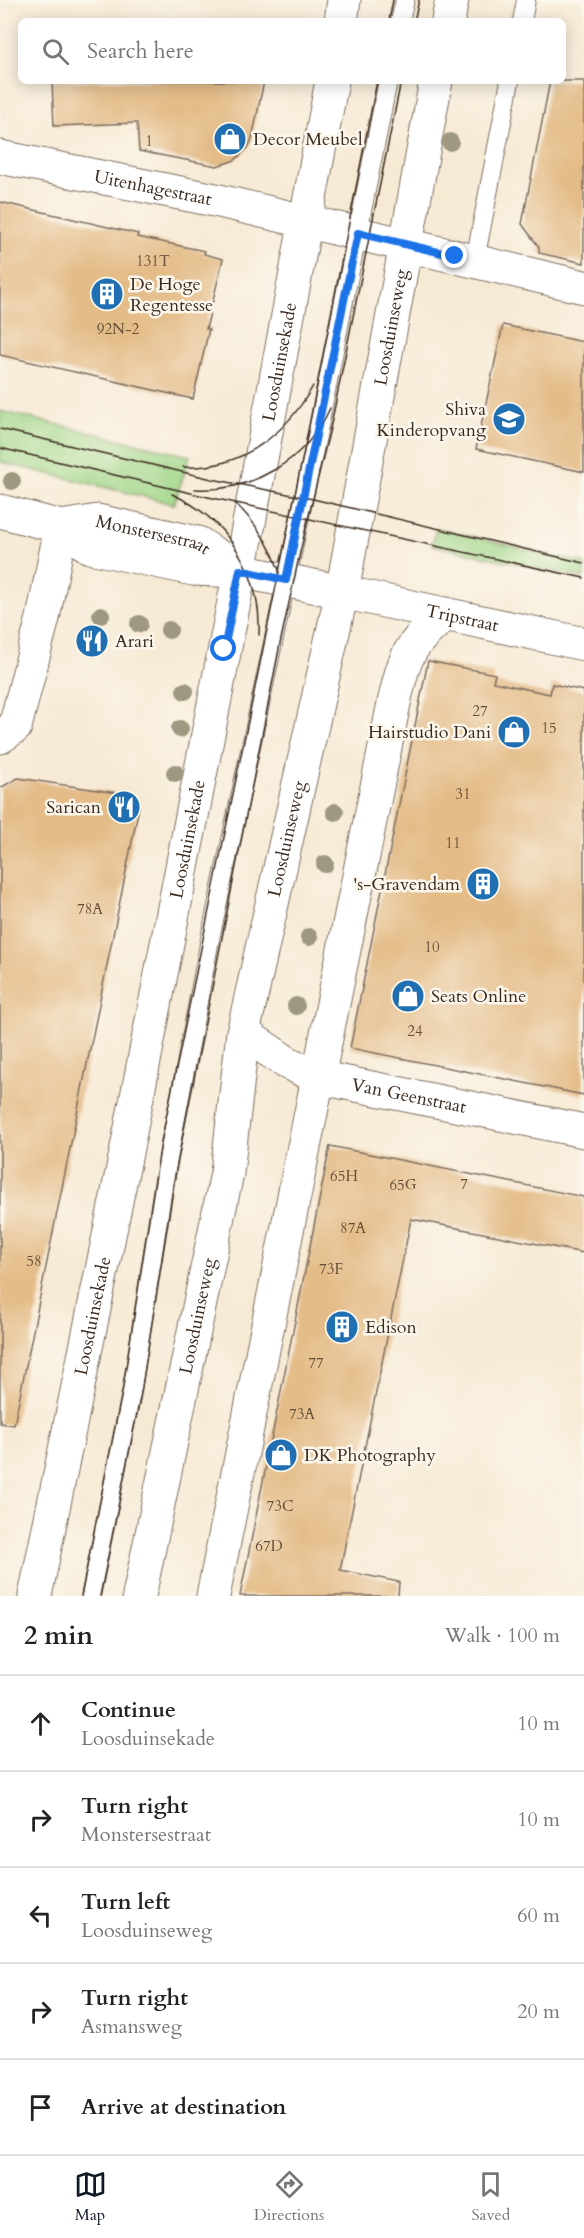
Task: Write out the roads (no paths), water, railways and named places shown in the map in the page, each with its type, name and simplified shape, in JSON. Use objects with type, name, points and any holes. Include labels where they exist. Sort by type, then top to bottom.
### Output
[{"type":"main road","points":[[341,18],[344,0]]},
{"type":"main road","points":[[449,18],[452,0]]},
{"type":"main road","name":"Loosduinsekade","points":[[35,1596],[126,1153],[240,570],[332,84]]},
{"type":"main road","name":"Loosduinseweg","points":[[139,1596],[227,1173],[243,1034],[342,592],[435,84]]},
{"type":"main road","name":"Uitenhagestraat","points":[[0,157],[215,200],[584,287]]},
{"type":"main road","name":"Monstersestraat","points":[[0,511],[61,527],[98,521],[198,543],[240,570],[342,592]]},
{"type":"main road","points":[[0,737],[15,727],[43,618],[61,527]]},
{"type":"main road","name":"Tripstraat","points":[[342,592],[584,644]]},
{"type":"main road","points":[[213,1596],[394,703],[405,658],[422,634],[446,614]]},
{"type":"main road","name":"Van Geenstraat","points":[[243,1034],[286,1062],[317,1077],[584,1131]]},
{"type":"lane","points":[[401,18],[405,0]]},
{"type":"lane","points":[[523,18],[526,0]]},
{"type":"lane","points":[[91,1596],[131,1396],[164,1180],[207,950],[286,580],[387,84]]},
{"type":"lane","points":[[476,261],[509,84]]},
{"type":"tram line","points":[[390,18],[393,0]]},
{"type":"tram line","points":[[415,18],[419,0]]},
{"type":"tram line","points":[[81,1596],[123,1387],[161,1142],[305,446],[376,84]]},
{"type":"tram line","points":[[100,1596],[141,1393],[177,1165],[280,644],[332,420],[400,84]]},
{"type":"tram line","points":[[183,467],[224,462],[260,446],[289,419],[313,386]]},
{"type":"tram line","points":[[195,489],[216,489],[236,485],[275,470],[307,443],[320,427],[330,408]]},
{"type":"tram line","points":[[0,429],[584,563]]},
{"type":"tram line","points":[[0,448],[208,497],[584,578]]},
{"type":"tram line","points":[[172,494],[209,518],[237,551],[254,590],[259,635]]},
{"type":"tram line","points":[[235,503],[261,534],[279,570]]},
{"type":"place","name":"Decor Meubel","points":[[230,139]]},
{"type":"place","name":"De Hoge Regentesse","points":[[107,294]]},
{"type":"place","name":"Shiva Kinderopvang","points":[[509,419]]},
{"type":"place","name":"Arari","points":[[92,641]]},
{"type":"place","name":"Hairstudio Dani","points":[[514,732]]},
{"type":"place","name":"Sarican","points":[[124,807]]},
{"type":"place","name":"'s-Gravendam","points":[[483,884]]},
{"type":"place","name":"Seats Online","points":[[408,996]]},
{"type":"place","name":"Edison","points":[[342,1327]]},
{"type":"place","name":"DK Photography","points":[[281,1455]]}]
